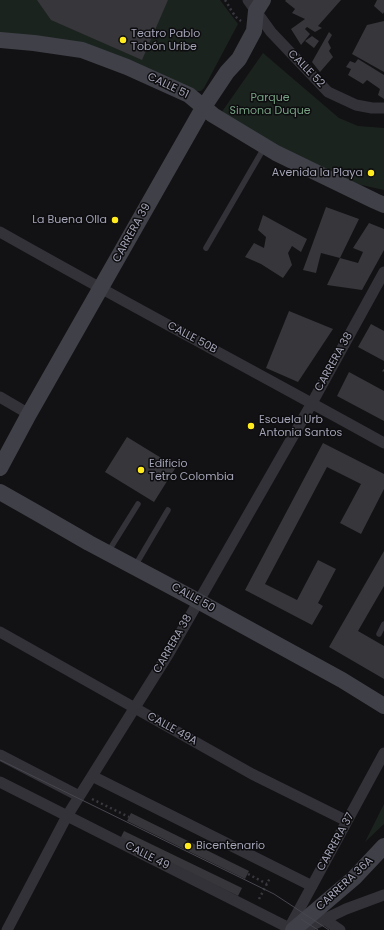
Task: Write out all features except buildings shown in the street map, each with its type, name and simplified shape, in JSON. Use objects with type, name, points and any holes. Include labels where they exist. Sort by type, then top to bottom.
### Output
[{"type":"main road","name":"CARRERA 39","points":[[0,468],[204,108],[227,72],[239,59],[254,31],[255,4]]},
{"type":"main road","name":"CALLE 51","points":[[0,40],[82,50],[127,67],[189,95],[213,115],[276,153],[384,205]]},
{"type":"main road","name":"CALLE 50","points":[[0,492],[342,680],[384,706]]},
{"type":"main road","name":"CARRERA 36A","points":[[295,928],[354,878],[384,846]]},
{"type":"street","name":"CALLE 52","points":[[255,4],[271,32],[328,92],[356,105],[372,108],[384,108]]},
{"type":"street","name":"CALLE 50B","points":[[0,232],[101,289],[384,443]]},
{"type":"street","name":"CARRERA 38","points":[[7,930],[67,816],[169,653],[312,403],[384,272]]},
{"type":"street","points":[[1,399],[30,414]]},
{"type":"street","name":"CALLE 49A","points":[[0,632],[252,774],[347,821]]},
{"type":"street","name":"CARRERA 37","points":[[295,928],[312,886],[384,753]]},
{"type":"street","points":[[0,755],[80,795]]},
{"type":"street","points":[[92,776],[312,886]]},
{"type":"street","name":"CALLE 49","points":[[0,782],[254,910],[295,928]]},
{"type":"street","points":[[295,928],[324,919],[384,895]]},
{"type":"street","points":[[324,919],[340,930]]},
{"type":"lane","points":[[206,248],[265,146]]},
{"type":"lane","points":[[108,552],[138,504]]},
{"type":"lane","points":[[135,567],[168,510]]},
{"type":"lane","points":[[379,634],[384,624]]},
{"type":"path","points":[[225,0],[234,14]]},
{"type":"path","points":[[80,795],[129,817]]},
{"type":"path","points":[[254,910],[275,868]]},
{"type":"path","points":[[248,874],[267,884]]},
{"type":"green space","points":[[0,0],[220,0],[238,24],[204,88],[201,91],[192,91],[159,74],[0,36]]},
{"type":"green space","name":"Parque Simona Duque","points":[[263,53],[339,118],[358,126],[384,128],[384,190],[348,182],[252,134],[221,113]]},
{"type":"green space","points":[[384,804],[384,824],[365,842]]},
{"type":"tram line","points":[[0,760],[274,894],[329,930]]},
{"type":"tram line","points":[[301,919],[318,930]]},
{"type":"place","name":"Teatro Pablo Tobón Uribe","points":[[123,40]]},
{"type":"place","name":"Avenida la Playa","points":[[371,173]]},
{"type":"place","name":"La Buena Olla","points":[[115,220]]},
{"type":"place","name":"Escuela Urb Antonia Santos","points":[[251,426]]},
{"type":"place","name":"Edificio Tetro Colombia","points":[[141,470]]},
{"type":"place","name":"Bicentenario","points":[[188,846]]}]
